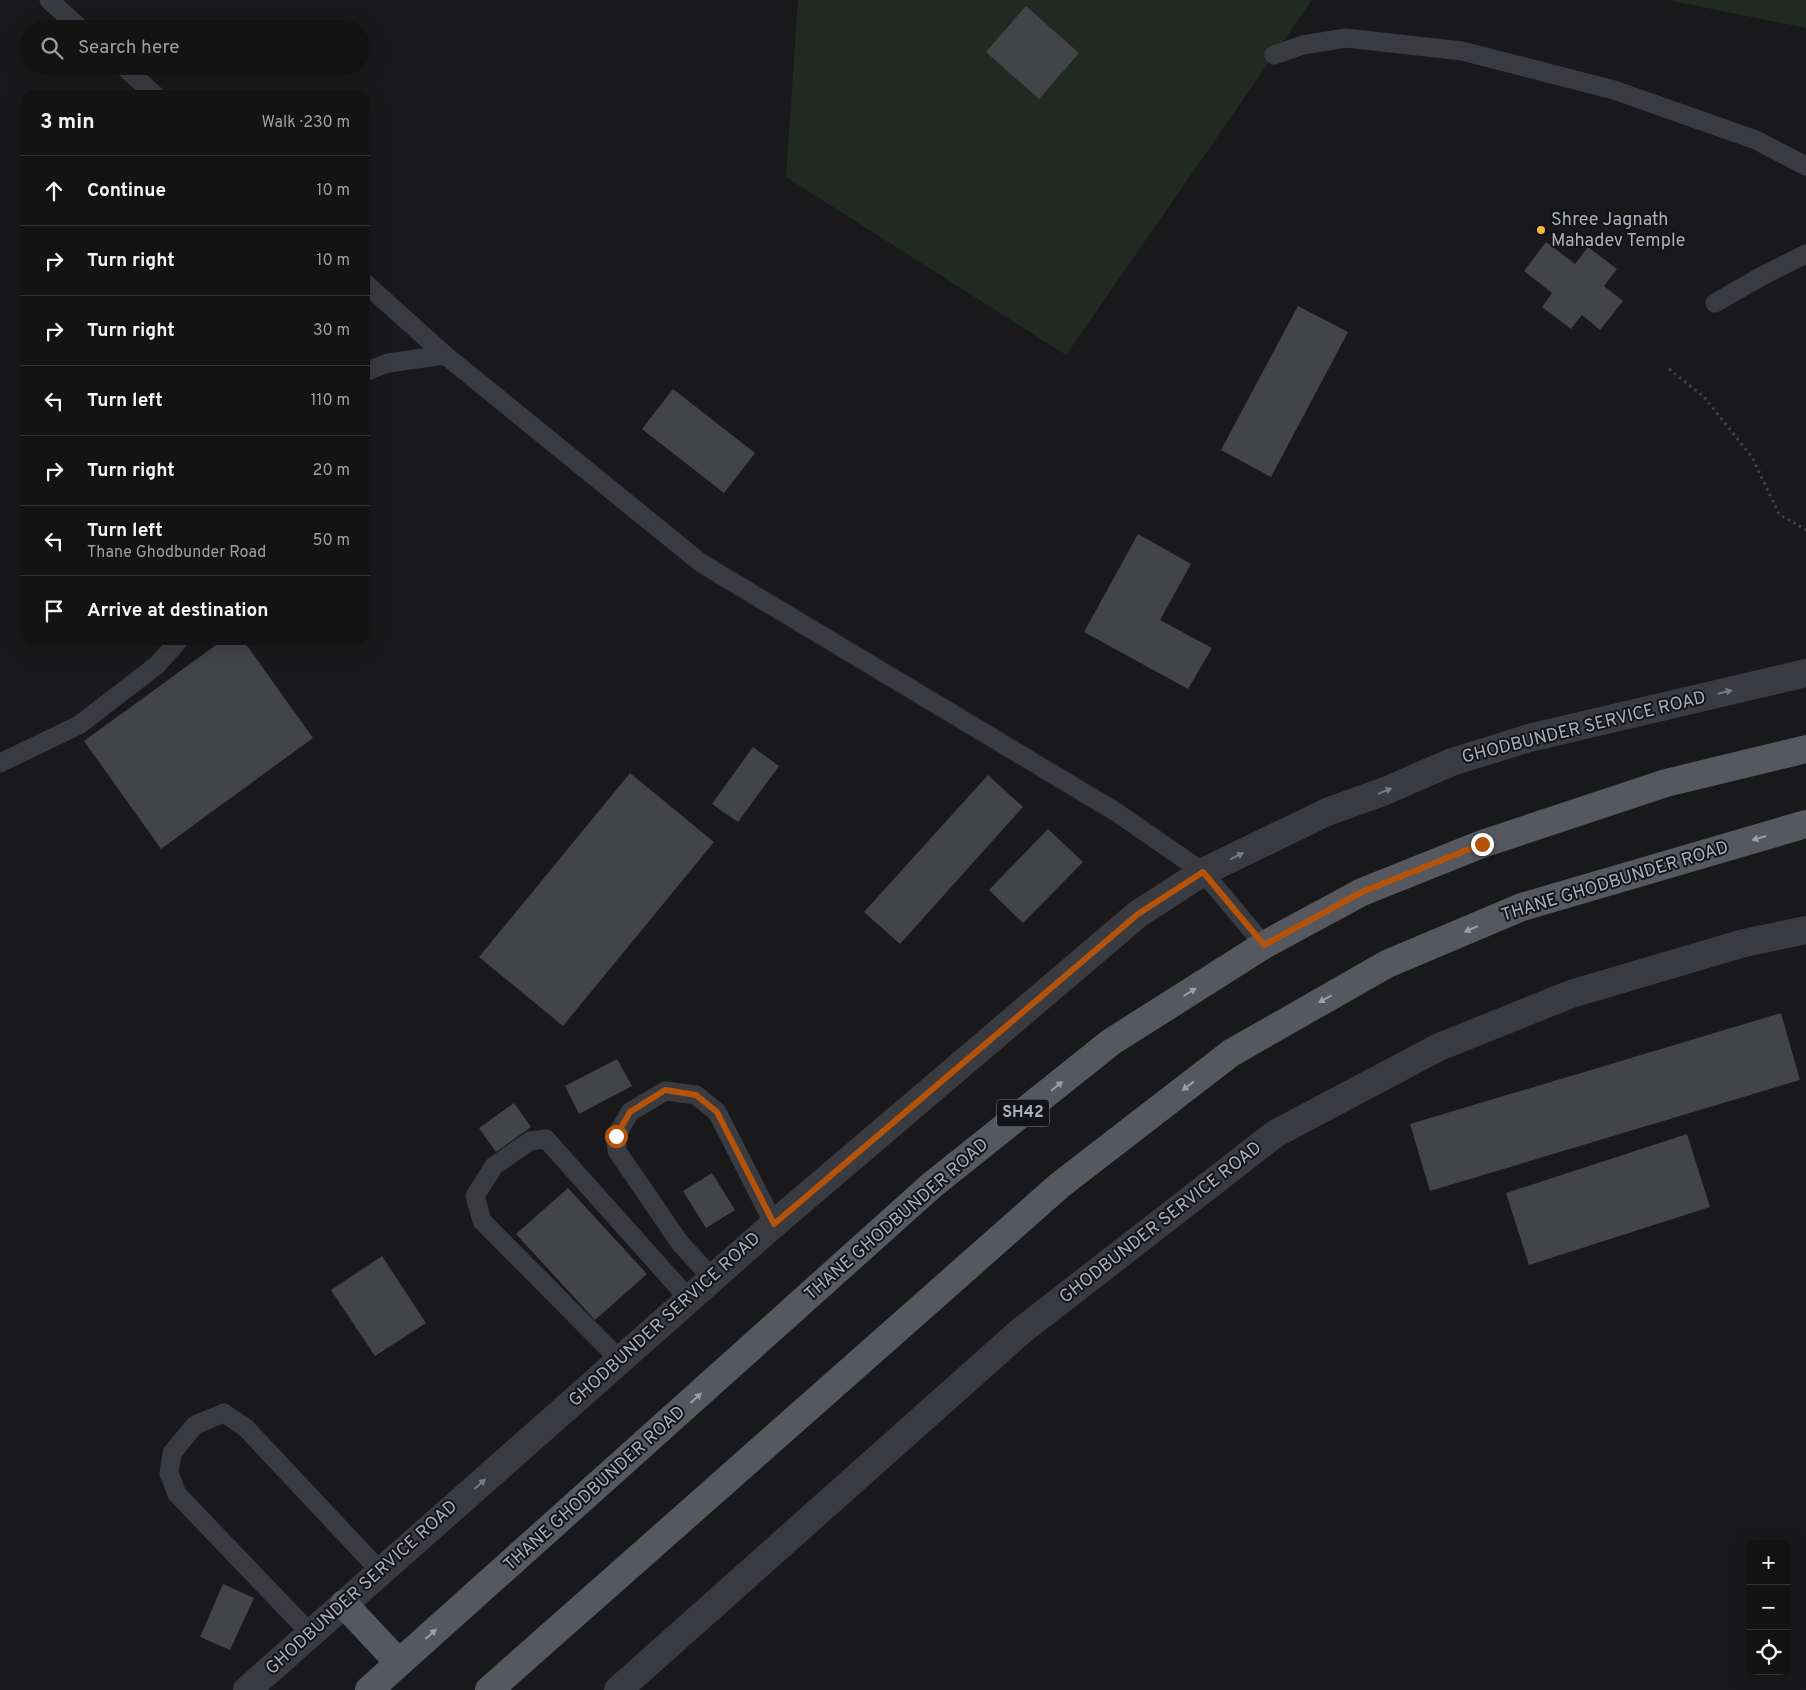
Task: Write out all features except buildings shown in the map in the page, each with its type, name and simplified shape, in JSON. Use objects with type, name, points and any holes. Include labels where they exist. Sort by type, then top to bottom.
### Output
[{"type":"main road","name":"THANE GHODBUNDER ROAD","points":[[369,1690],[932,1185],[1111,1042],[1264,945],[1362,892],[1482,844],[1666,783],[1806,749]]},
{"type":"main road","name":"THANE GHODBUNDER ROAD","points":[[489,1690],[1060,1185],[1231,1053],[1387,964],[1522,907],[1806,824]]},
{"type":"main road","points":[[344,1604],[400,1663]]},
{"type":"street","name":"GHODBUNDER SERVICE ROAD","points":[[247,1690],[774,1224],[1138,914],[1203,872],[1328,812],[1385,791],[1452,762],[1530,738],[1806,673]]},
{"type":"street","name":"GHODBUNDER SERVICE ROAD","points":[[618,1690],[1021,1331],[1275,1134],[1438,1047],[1571,994],[1744,943],[1806,930]]},
{"type":"lane","points":[[49,0],[71,20]]},
{"type":"lane","points":[[1274,55],[1303,45],[1346,38],[1462,51],[1614,90],[1756,140],[1806,166]]},
{"type":"lane","points":[[133,75],[149,90]]},
{"type":"lane","points":[[1715,303],[1806,254]]},
{"type":"lane","points":[[370,288],[445,355],[701,563],[1116,812],[1203,872],[1264,945]]},
{"type":"lane","points":[[370,370],[388,362],[445,355]]},
{"type":"lane","points":[[0,762],[79,725],[156,665],[174,645]]},
{"type":"lane","points":[[712,1278],[680,1243],[617,1151],[616,1136],[630,1112],[665,1090],[696,1095],[717,1112],[774,1224]]},
{"type":"lane","points":[[620,1360],[482,1222],[475,1196],[494,1166],[530,1141],[546,1138],[689,1299]]},
{"type":"lane","points":[[310,1634],[177,1494],[169,1473],[172,1453],[195,1425],[224,1413],[246,1428],[381,1572]]},
{"type":"path","points":[[1669,369],[1704,397],[1752,457],[1778,514],[1806,530]]},
{"type":"shaded area","points":[[798,0],[1312,0],[1066,355],[786,177]]},
{"type":"shaded area","points":[[1668,0],[1806,0],[1806,28]]},
{"type":"place","name":"Shree Jagnath Mahadev Temple","points":[[1541,230]]},
{"type":"route","points":[[616,1136],[630,1112],[665,1090],[696,1095],[717,1112],[774,1224],[1138,914],[1203,872],[1264,945],[1362,892],[1482,844]]}]
